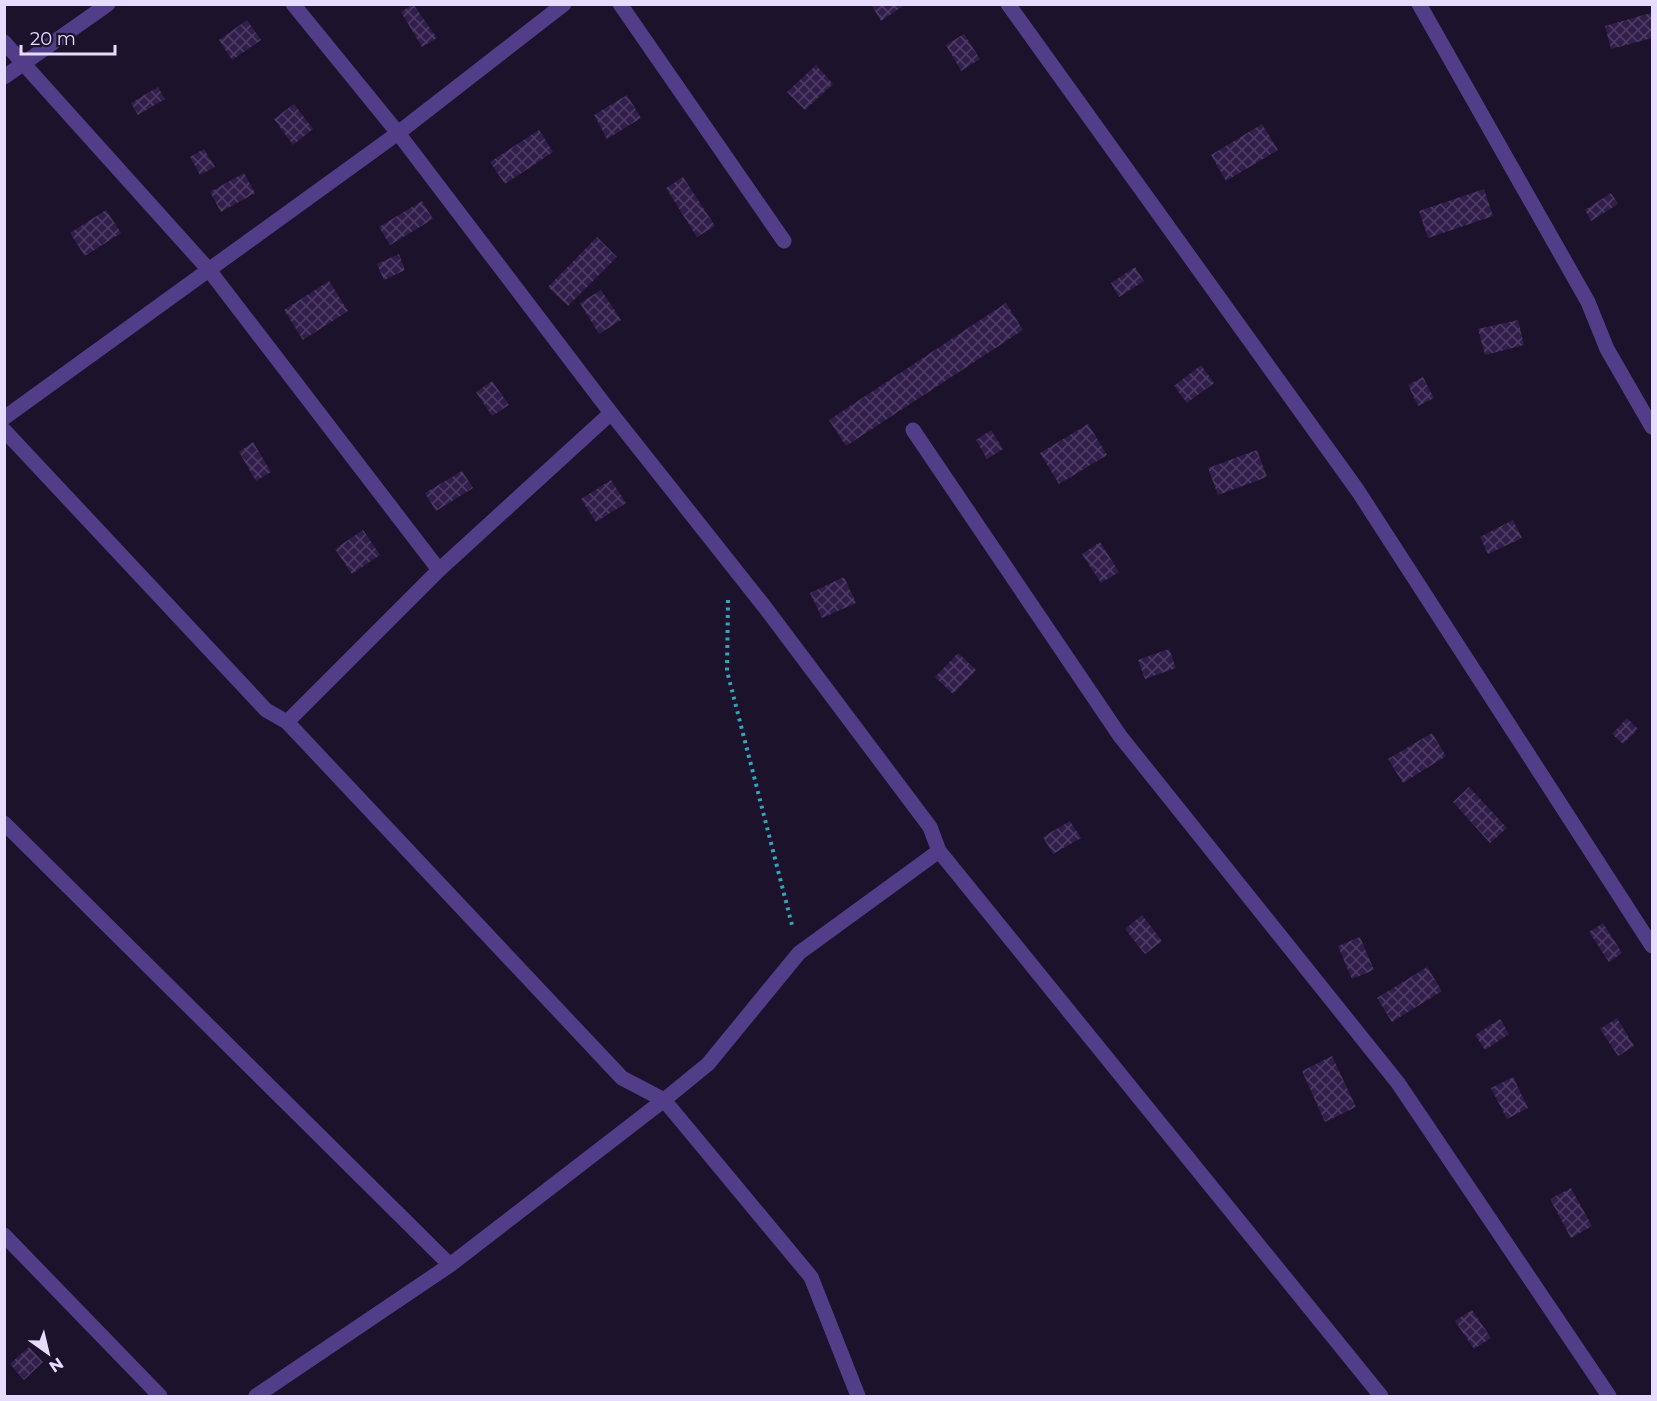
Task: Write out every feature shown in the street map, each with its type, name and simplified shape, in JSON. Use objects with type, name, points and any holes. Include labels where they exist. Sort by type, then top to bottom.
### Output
[{"type":"street","points":[[4,77],[108,4]]},
{"type":"street","points":[[293,4],[398,133],[611,413],[729,562],[930,827],[939,851],[1382,1396]]},
{"type":"street","points":[[4,418],[398,133],[564,4]]},
{"type":"street","points":[[620,4],[784,241]]},
{"type":"street","points":[[1008,4],[1358,491],[1653,946]]},
{"type":"street","points":[[1419,4],[1588,302],[1607,349],[1653,427]]},
{"type":"street","points":[[4,42],[25,62],[209,270],[439,570]]},
{"type":"street","points":[[287,722],[439,570],[611,413]]},
{"type":"street","points":[[4,430],[266,710],[287,722],[622,1078],[664,1100],[811,1277],[858,1396]]},
{"type":"street","points":[[913,430],[1120,736],[1398,1083],[1609,1396]]},
{"type":"street","points":[[4,823],[450,1264]]},
{"type":"street","points":[[256,1396],[450,1264],[664,1100],[708,1064],[799,953],[939,851]]},
{"type":"street","points":[[4,1235],[160,1396]]},
{"type":"path","points":[[729,562],[727,671],[799,953]]},
{"type":"building","points":[[413,4],[437,38],[422,47],[401,12]]},
{"type":"building","points":[[871,4],[906,4],[881,21]]},
{"type":"building","points":[[1651,13],[1652,38],[1611,49],[1605,26]]},
{"type":"building","points":[[247,20],[261,40],[232,60],[219,40]]},
{"type":"building","points":[[964,34],[980,59],[961,71],[946,45]]},
{"type":"building","points":[[816,65],[833,84],[805,110],[787,92]]},
{"type":"building","points":[[158,87],[165,99],[138,115],[131,103]]},
{"type":"building","points":[[627,95],[641,118],[607,139],[594,115]]},
{"type":"building","points":[[294,104],[313,129],[293,145],[274,119]]},
{"type":"building","points":[[1262,124],[1278,150],[1226,181],[1211,155]]},
{"type":"building","points":[[539,130],[553,152],[505,184],[490,162]]},
{"type":"building","points":[[204,149],[215,167],[200,175],[190,157]]},
{"type":"building","points":[[244,173],[255,193],[221,212],[210,192]]},
{"type":"building","points":[[683,177],[715,226],[697,237],[666,188]]},
{"type":"building","points":[[1484,189],[1493,216],[1428,238],[1419,211]]},
{"type":"building","points":[[1611,193],[1618,204],[1591,221],[1585,210]]},
{"type":"building","points":[[422,201],[433,219],[390,245],[379,227]]},
{"type":"building","points":[[106,210],[121,233],[85,256],[70,233]]},
{"type":"building","points":[[597,237],[617,257],[568,306],[548,287]]},
{"type":"building","points":[[399,254],[405,270],[384,280],[377,264]]},
{"type":"building","points":[[1135,267],[1144,281],[1119,297],[1111,283]]},
{"type":"building","points":[[329,281],[348,311],[303,340],[284,310]]},
{"type":"building","points":[[601,290],[621,320],[599,334],[580,303]]},
{"type":"building","points":[[1006,303],[1023,330],[846,446],[829,420]]},
{"type":"building","points":[[1518,320],[1524,345],[1485,355],[1478,329]]},
{"type":"building","points":[[1201,365],[1214,383],[1187,403],[1174,386]]},
{"type":"building","points":[[1423,377],[1434,398],[1418,406],[1408,385]]},
{"type":"building","points":[[492,381],[509,405],[492,416],[476,392]]},
{"type":"building","points":[[1088,424],[1107,455],[1059,484],[1040,453]]},
{"type":"building","points":[[991,430],[1003,449],[987,459],[976,440]]},
{"type":"building","points":[[253,442],[271,472],[256,481],[239,452]]},
{"type":"building","points":[[1257,450],[1267,477],[1218,495],[1208,468]]},
{"type":"building","points":[[462,471],[473,488],[436,511],[425,493]]},
{"type":"building","points":[[611,480],[626,503],[596,522],[581,499]]},
{"type":"building","points":[[1513,520],[1522,538],[1488,554],[1480,537]]},
{"type":"building","points":[[363,530],[380,555],[352,574],[335,549]]},
{"type":"building","points":[[1100,542],[1119,572],[1101,583],[1082,554]]},
{"type":"building","points":[[844,577],[856,603],[822,618],[810,593]]},
{"type":"building","points":[[1169,649],[1176,668],[1145,679],[1138,660]]},
{"type":"building","points":[[958,653],[976,670],[953,694],[935,677]]},
{"type":"building","points":[[1627,718],[1638,729],[1623,744],[1612,734]]},
{"type":"building","points":[[1432,733],[1446,756],[1403,783],[1388,759]]},
{"type":"building","points":[[1469,787],[1507,828],[1490,843],[1453,802]]},
{"type":"building","points":[[1070,821],[1081,838],[1053,854],[1043,837]]},
{"type":"building","points":[[1142,915],[1162,941],[1145,954],[1125,929]]},
{"type":"building","points":[[1603,923],[1622,953],[1609,962],[1589,932]]},
{"type":"building","points":[[1360,937],[1374,970],[1352,979],[1338,946]]},
{"type":"building","points":[[1427,967],[1442,991],[1392,1022],[1377,998]]},
{"type":"building","points":[[1617,1018],[1634,1046],[1618,1056],[1600,1029]]},
{"type":"building","points":[[1500,1019],[1509,1034],[1485,1050],[1475,1035]]},
{"type":"building","points":[[1332,1056],[1356,1107],[1325,1122],[1302,1071]]},
{"type":"building","points":[[1513,1077],[1528,1108],[1507,1119],[1491,1088]]},
{"type":"building","points":[[1571,1188],[1592,1226],[1571,1238],[1550,1199]]},
{"type":"building","points":[[1472,1310],[1491,1338],[1474,1349],[1455,1321]]},
{"type":"building","points":[[29,1347],[43,1362],[24,1380],[10,1364]]}]
